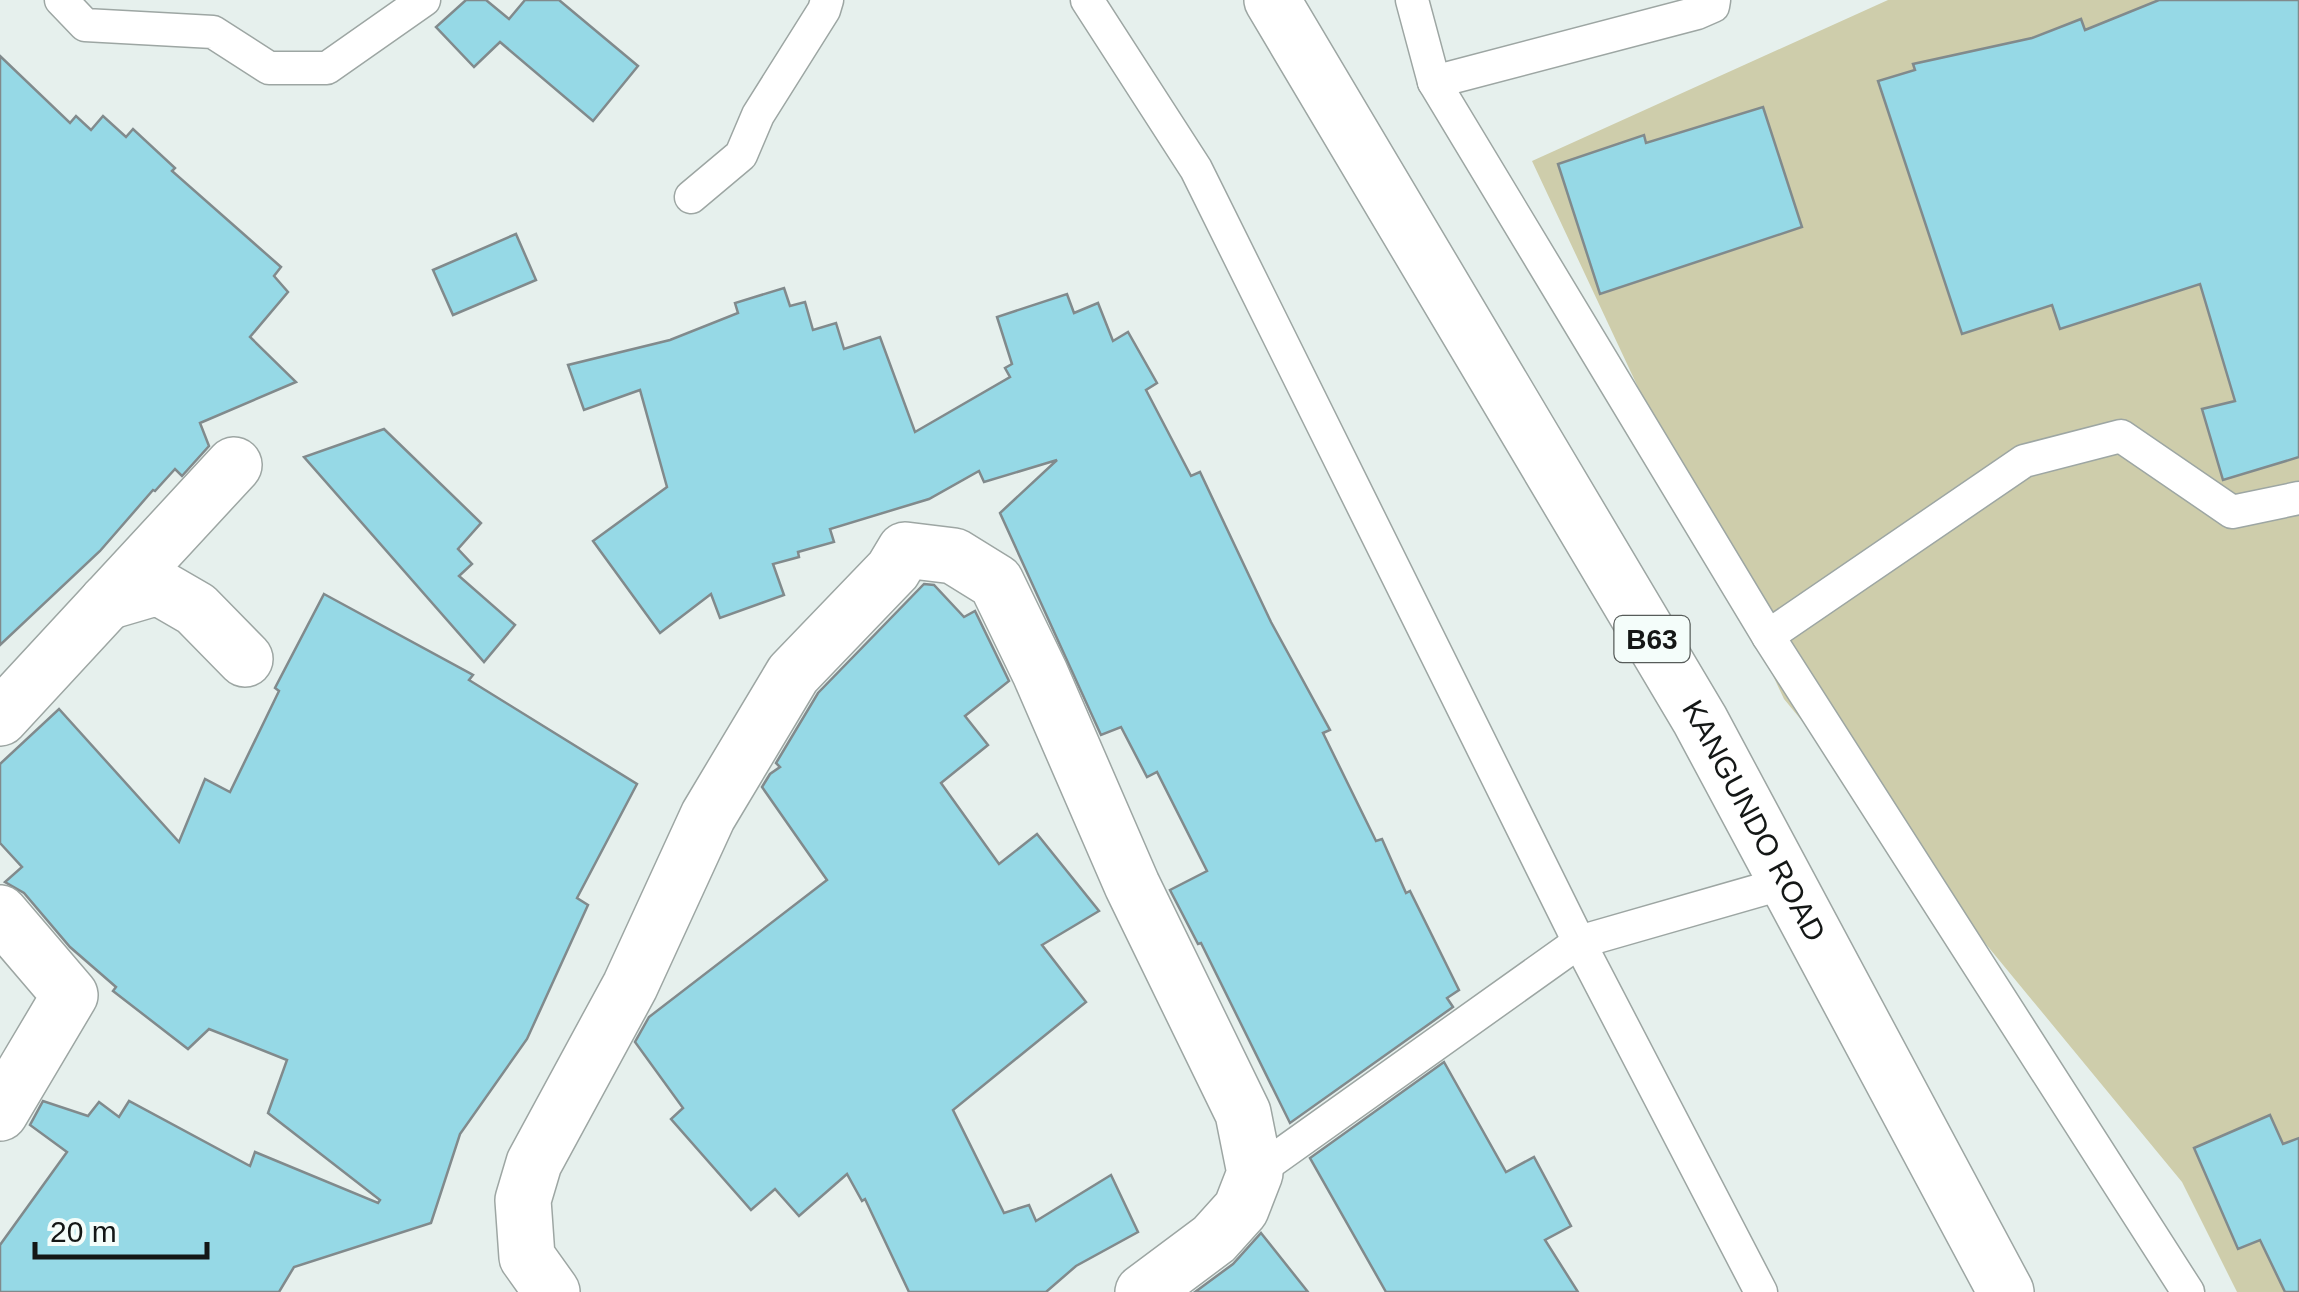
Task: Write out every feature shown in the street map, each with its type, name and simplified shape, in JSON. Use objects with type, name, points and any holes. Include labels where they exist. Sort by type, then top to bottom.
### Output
[{"type":"main road","name":"KANGUNDO ROAD","points":[[1272,0],[1700,720],[2006,1292]]},
{"type":"main road","points":[[0,718],[234,466]]},
{"type":"main road","points":[[552,1292],[527,1257],[523,1200],[534,1163],[630,986],[708,816],[792,674],[893,570],[905,550],[954,556],[996,582],[1040,673],[1132,886],[1243,1113],[1255,1173],[1240,1209],[1214,1239],[1142,1292]]},
{"type":"main road","points":[[107,602],[158,588],[196,609],[245,659]]},
{"type":"main road","points":[[0,913],[70,996],[0,1114]]},
{"type":"lane","points":[[61,0],[86,25],[212,32],[269,68],[326,68],[424,0]]},
{"type":"lane","points":[[691,197],[741,155],[758,115],[827,0]]},
{"type":"lane","points":[[1087,0],[1196,168],[1579,942],[1760,1292]]},
{"type":"lane","points":[[1412,0],[1434,82],[1768,636],[2188,1292]]},
{"type":"lane","points":[[1434,82],[1697,13],[1713,6],[1714,0]]},
{"type":"lane","points":[[1768,636],[2024,462],[2121,436],[2232,512],[2299,498]]},
{"type":"lane","points":[[1255,1173],[1579,942],[1788,882]]},
{"type":"green space","points":[[1888,0],[2299,0],[2299,1292],[2237,1292],[2182,1182],[1784,699],[1532,161]]},
{"type":"building","points":[[466,0],[486,0],[509,19],[525,0],[559,0],[638,66],[593,121],[500,42],[474,67],[436,27]]},
{"type":"building","points":[[2159,0],[2299,0],[2299,457],[2223,480],[2202,409],[2235,401],[2200,284],[2060,329],[2052,305],[1962,334],[1878,81],[1915,70],[1913,64],[2032,38],[2081,19],[2085,30]]},
{"type":"building","points":[[0,56],[70,123],[76,116],[91,130],[103,116],[126,137],[133,129],[175,168],[172,171],[281,267],[274,276],[288,292],[250,337],[296,382],[200,423],[209,446],[182,476],[175,469],[100,551],[0,645]]},
{"type":"building","points":[[1763,107],[1802,227],[1600,294],[1558,164],[1644,135],[1646,143]]},
{"type":"building","points":[[516,234],[536,280],[453,315],[433,270]]},
{"type":"building","points":[[784,288],[790,306],[805,302],[813,330],[836,323],[844,349],[880,337],[915,432],[1010,377],[1005,368],[1012,364],[997,317],[1067,294],[1074,313],[1098,303],[1113,341],[1128,332],[1157,383],[1146,390],[1191,476],[1200,472],[1271,622],[1330,730],[1323,733],[1376,841],[1382,839],[1406,893],[1410,891],[1459,990],[1447,998],[1453,1007],[1290,1123],[1201,943],[1198,944],[1170,890],[1207,871],[1157,772],[1147,777],[1121,727],[1101,735],[1000,513],[1057,460],[984,482],[979,471],[929,499],[830,529],[834,542],[773,564],[784,595],[720,618],[711,594],[660,633],[593,541],[667,487],[640,390],[584,410],[568,365],[670,340],[738,313],[735,303]]},
{"type":"building","points":[[384,429],[481,523],[458,549],[472,564],[459,576],[515,625],[484,662],[304,457]]},
{"type":"building","points":[[924,584],[934,585],[964,617],[975,611],[1009,681],[965,716],[988,745],[941,783],[999,864],[1037,834],[1099,911],[1042,945],[1086,1002],[953,1110],[1004,1213],[1029,1205],[1036,1221],[1111,1175],[1138,1232],[1076,1266],[1046,1292],[909,1292],[865,1199],[862,1201],[847,1174],[799,1216],[775,1189],[751,1210],[671,1119],[683,1108],[635,1042],[649,1017],[827,880],[762,787],[780,767],[776,763],[818,693]]},
{"type":"building","points":[[324,594],[473,675],[469,680],[637,784],[577,898],[588,905],[527,1039],[460,1134],[431,1223],[294,1267],[279,1292],[0,1292],[0,1245],[67,1152],[30,1125],[43,1101],[88,1116],[99,1102],[119,1117],[129,1101],[250,1166],[255,1152],[378,1203],[380,1200],[268,1113],[287,1060],[209,1029],[188,1049],[113,991],[116,987],[70,947],[24,893],[5,882],[22,867],[0,843],[0,764],[59,709],[179,842],[205,779],[230,792],[279,691],[275,688]]},
{"type":"building","points":[[1444,1062],[1506,1172],[1534,1157],[1571,1226],[1545,1240],[1578,1292],[1386,1292],[1310,1158]]},
{"type":"building","points":[[2270,1115],[2283,1144],[2299,1138],[2299,1292],[2285,1292],[2260,1240],[2238,1249],[2194,1148]]},
{"type":"building","points":[[1261,1233],[1308,1292],[1195,1292],[1233,1264]]}]
